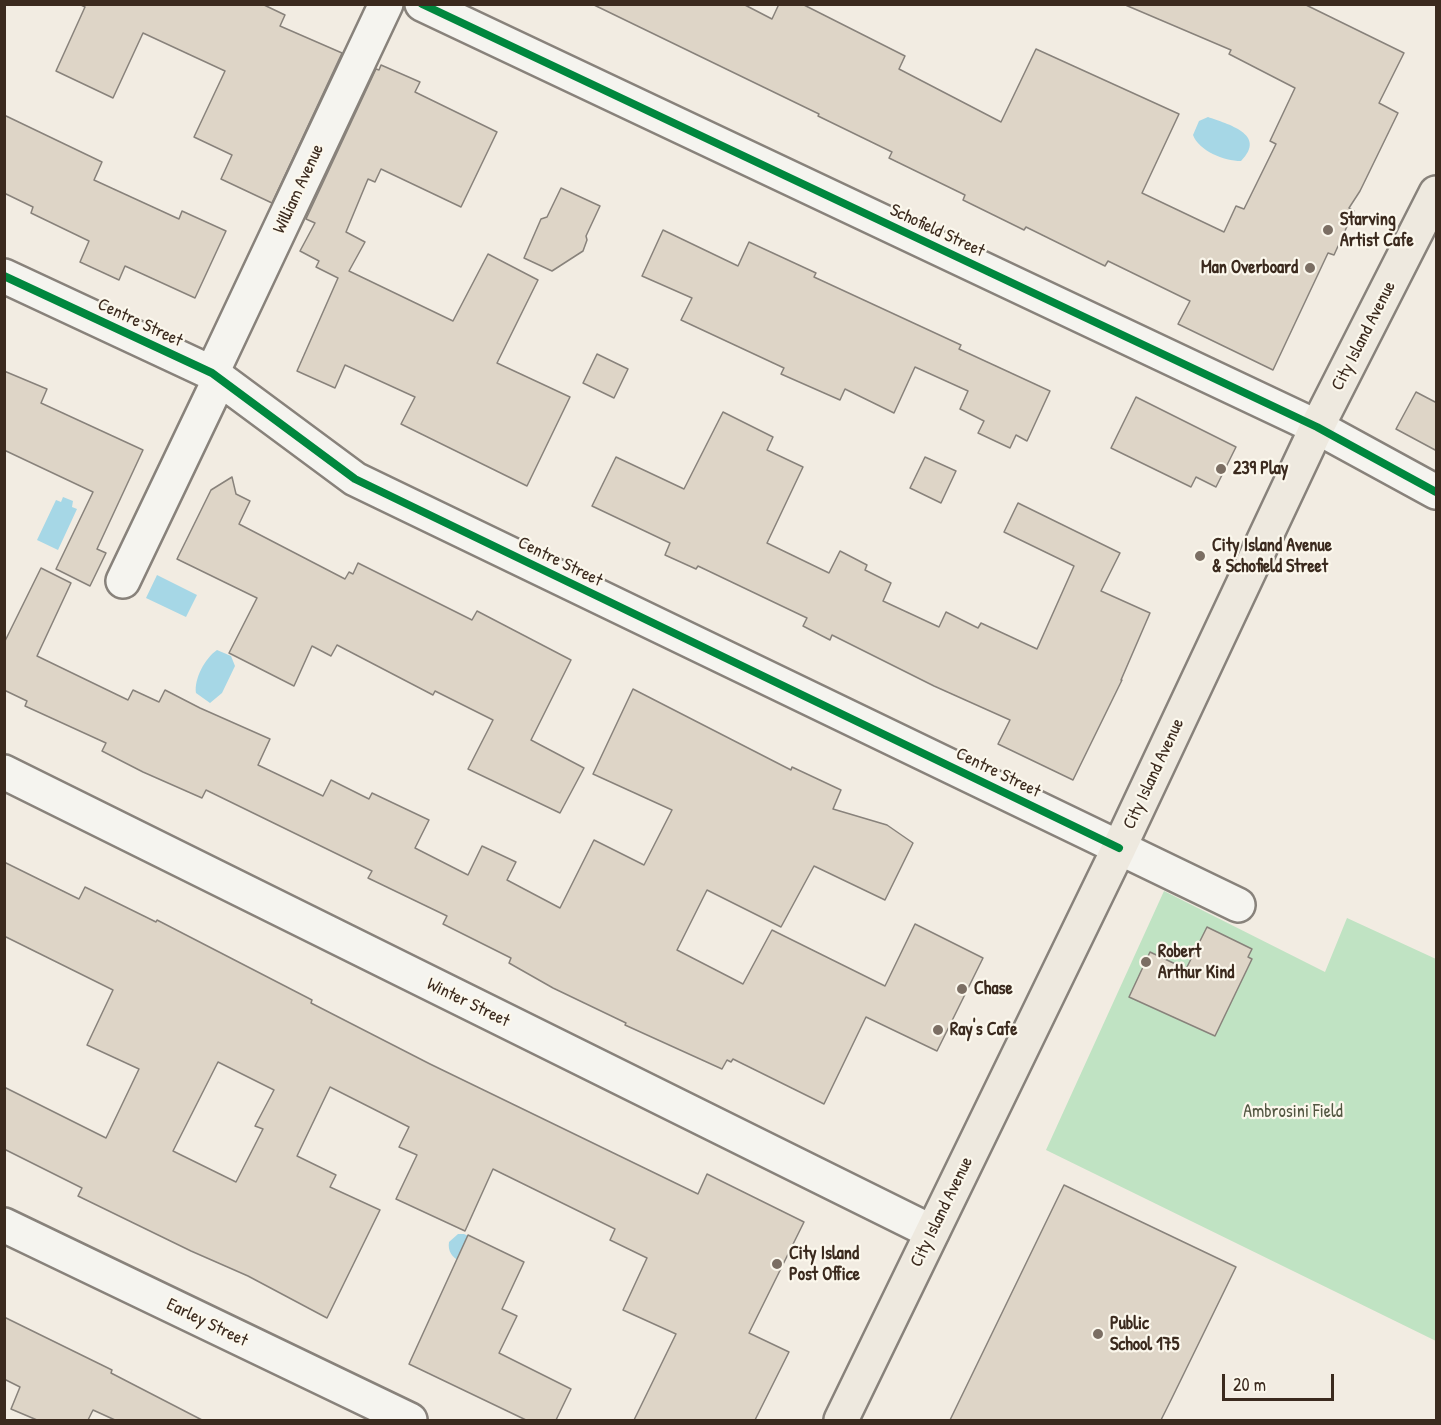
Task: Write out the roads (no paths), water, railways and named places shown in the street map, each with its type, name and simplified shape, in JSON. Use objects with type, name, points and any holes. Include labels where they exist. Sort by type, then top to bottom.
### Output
[{"type":"main road","name":"City Island Avenue","points":[[841,1420],[1119,848],[1317,427],[1437,193]]},
{"type":"street","name":"William Avenue","points":[[123,581],[386,4]]},
{"type":"street","name":"Schofield Street","points":[[422,4],[1317,427],[1437,492]]},
{"type":"street","name":"Centre Street","points":[[4,276],[216,376],[355,479],[1238,904]]},
{"type":"street","name":"Winter Street","points":[[4,772],[932,1232]]},
{"type":"street","name":"Earley Street","points":[[4,1225],[410,1420]]},
{"type":"water","points":[[1208,117],[1234,127],[1247,137],[1250,144],[1248,152],[1241,161],[1213,154],[1196,141],[1193,135],[1199,121]]},
{"type":"water","points":[[63,497],[73,501],[72,507],[77,509],[58,550],[37,540],[56,500],[61,502]]},
{"type":"water","points":[[157,575],[197,595],[186,617],[146,598]]},
{"type":"water","points":[[217,650],[231,656],[235,666],[222,693],[210,703],[196,693],[196,687],[201,669]]},
{"type":"water","points":[[458,1234],[464,1234],[495,1248],[484,1271],[460,1261],[451,1254],[449,1242]]},
{"type":"place","name":"Starving Artist Cafe","points":[[1328,230]]},
{"type":"place","name":"Man Overboard","points":[[1310,268]]},
{"type":"place","name":"239 Play","points":[[1221,469]]},
{"type":"place","name":"City Island Avenue & Schofield Street","points":[[1200,556]]},
{"type":"place","name":"Robert Arthur Kind","points":[[1146,962]]},
{"type":"place","name":"Chase","points":[[962,989]]},
{"type":"place","name":"Ray's Cafe","points":[[938,1030]]},
{"type":"place","name":"City Island Post Office","points":[[777,1264]]},
{"type":"place","name":"Public School 175","points":[[1098,1334]]},
{"type":"park label","name":"Ambrosini Field","points":[[1293,1112]]}]
